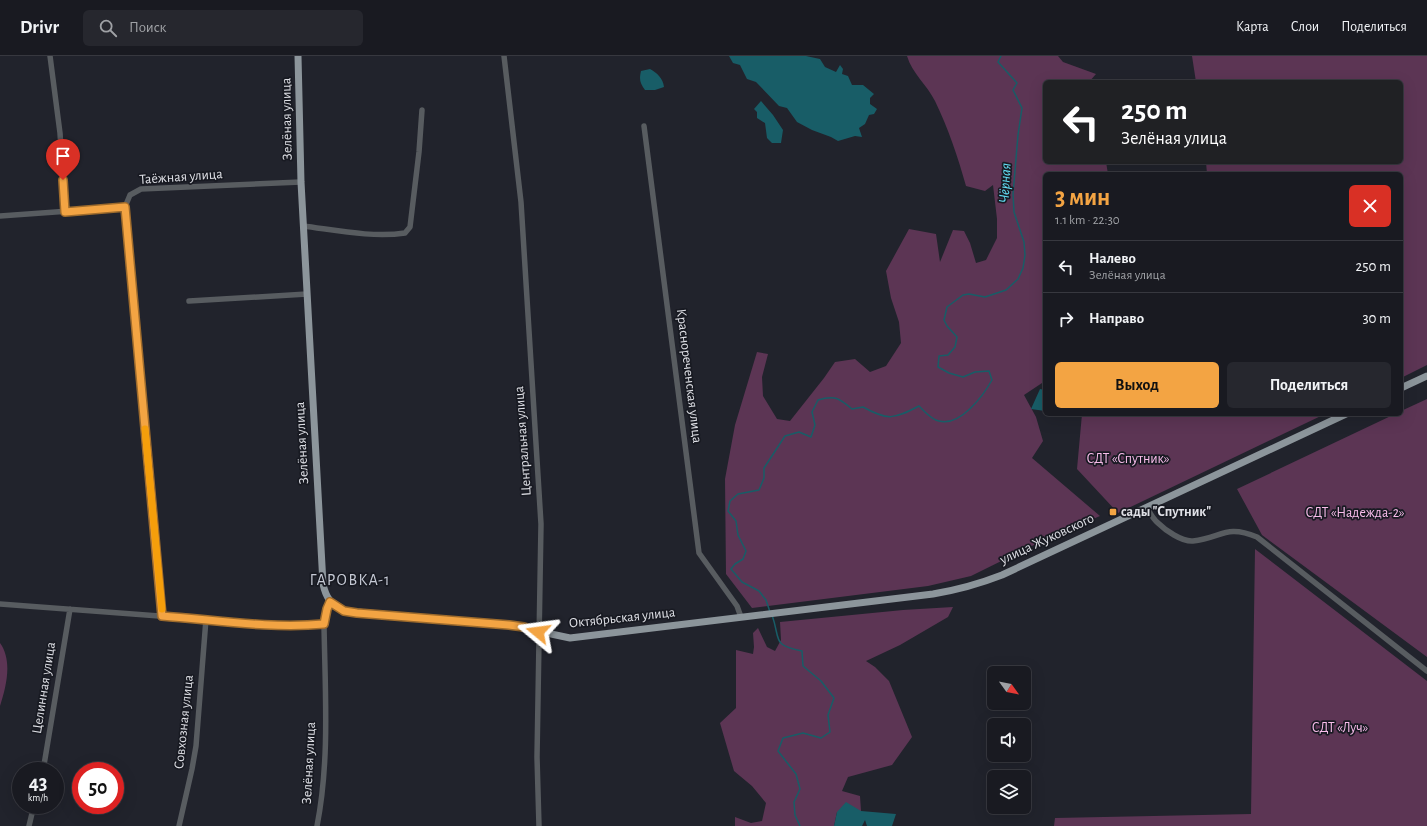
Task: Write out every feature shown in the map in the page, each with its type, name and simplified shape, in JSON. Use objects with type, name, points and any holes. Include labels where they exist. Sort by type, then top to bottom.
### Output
[{"type":"main road","name":"Зелёная улица","points":[[298,56],[303,226],[323,584],[325,595],[330,602]]},
{"type":"main road","points":[[1403,387],[1427,376]]},
{"type":"main road","name":"улица Жуковского","points":[[754,615],[933,594],[977,585],[1009,572],[1342,416]]},
{"type":"main road","name":"Октябрьская улица","points":[[330,602],[344,611],[357,613],[509,625],[570,638],[592,637],[754,615]]},
{"type":"street","points":[[50,56],[60,133],[65,212]]},
{"type":"street","name":"Центральная улица","points":[[504,56],[521,202],[540,524],[537,757],[539,826]]},
{"type":"street","points":[[303,226],[348,232],[405,233],[410,227],[419,152],[422,110]]},
{"type":"street","name":"Краснореченская улица","points":[[644,126],[699,554],[737,606],[741,617]]},
{"type":"street","name":"Таёжная улица","points":[[125,207],[130,195],[141,189],[301,182]]},
{"type":"street","points":[[0,216],[125,207],[162,616]]},
{"type":"street","points":[[189,300],[307,294]]},
{"type":"street","points":[[1147,508],[1159,524],[1185,540],[1194,541],[1233,531],[1245,532],[1257,537],[1427,671]]},
{"type":"street","name":"Зелёная улица","points":[[317,826],[321,806],[324,765],[324,624],[330,602]]},
{"type":"street","points":[[0,604],[280,624],[324,624]]},
{"type":"street","name":"Целинная улица","points":[[44,762],[70,609]]},
{"type":"street","name":"Совхозная улица","points":[[179,826],[196,746],[206,619]]},
{"type":"street","points":[[29,826],[32,814]]},
{"type":"green space","points":[[907,56],[1058,56],[1063,62],[1096,74],[1091,80],[1043,80],[1043,164],[1106,164],[1108,172],[1043,172],[1043,382],[1024,395],[1036,417],[1043,441],[1032,458],[1100,516],[1040,542],[971,576],[928,586],[752,608],[726,574],[725,479],[735,425],[757,352],[768,354],[762,377],[763,396],[777,419],[790,421],[835,362],[855,359],[870,372],[886,366],[901,343],[899,322],[891,298],[886,271],[909,229],[936,234],[940,262],[953,230],[964,231],[970,243],[976,263],[986,260],[997,238],[997,219],[993,185],[985,191],[966,186],[960,164],[940,111],[932,95],[909,62]]},
{"type":"green space","points":[[1192,56],[1427,56],[1427,365],[1403,377],[1403,172],[1207,172],[1206,164],[1403,164],[1403,80],[1196,80]]},
{"type":"green space","name":"СДТ «Надежда-2»","points":[[1427,399],[1427,657],[1262,535],[1237,489],[1391,416],[1403,416],[1403,410]]},
{"type":"green space","name":"СДТ «Спутник»","points":[[1082,416],[1321,416],[1118,513],[1077,469]]},
{"type":"green space","name":"СДТ «Луч»","points":[[1255,549],[1427,681],[1427,826],[1054,826],[1055,818],[1251,814]]},
{"type":"green space","points":[[953,607],[948,617],[900,645],[866,661],[875,667],[889,681],[912,737],[892,765],[848,777],[842,791],[860,796],[861,811],[837,812],[834,826],[735,826],[735,817],[751,823],[762,821],[766,803],[752,786],[734,771],[720,723],[736,708],[736,650],[753,654],[753,633],[758,628],[767,647],[775,651],[781,640],[780,622],[903,610]]},
{"type":"green space","points":[[0,643],[6,658],[7,674],[0,706]]},
{"type":"water","points":[[729,56],[806,56],[820,59],[825,67],[836,72],[840,65],[843,69],[842,74],[848,76],[852,85],[863,85],[874,94],[870,98],[870,104],[877,109],[874,114],[869,115],[865,124],[859,128],[862,137],[855,136],[838,141],[797,122],[787,108],[779,106],[756,82],[747,79],[740,65],[733,63]]},
{"type":"water","points":[[650,69],[659,76],[664,87],[655,90],[645,90],[640,81],[641,71]]},
{"type":"water","points":[[761,101],[783,130],[781,143],[772,143],[767,138],[765,123],[757,118],[757,112],[754,109]]},
{"type":"water","points":[[1040,389],[1043,390],[1043,411],[1031,409]]},
{"type":"water","points":[[846,802],[861,811],[896,814],[892,826],[867,826],[865,820],[862,826],[834,826],[837,812]]},
{"type":"waterway","name":"Чёрная","points":[[770,612],[766,600],[759,591],[742,582],[731,569],[735,564],[743,559],[746,551],[738,535],[736,521],[728,511],[730,501],[738,494],[759,490],[764,478],[764,468],[785,436],[799,432],[811,437],[815,425],[812,412],[818,400],[836,398],[844,402],[852,409],[863,407],[879,415],[891,417],[903,414],[919,406],[934,419],[947,422],[963,415],[970,409],[977,402],[992,380],[989,371],[975,372],[963,377],[949,373],[938,367],[939,356],[948,355],[955,347],[957,337],[947,326],[944,320],[947,307],[963,295],[969,294],[985,297],[1006,290],[1018,279],[1023,268],[1025,255],[1024,242],[1014,212],[1013,194],[1022,108],[1013,90],[1017,83],[998,62],[1001,56]]},
{"type":"waterway","name":"Чёрная","points":[[772,615],[777,636],[781,644],[792,649],[802,651],[803,666],[821,681],[834,698],[828,715],[830,732],[821,738],[803,733],[783,738],[778,751],[796,774],[800,789],[794,802],[795,815],[800,826]]},
{"type":"slow traffic","points":[[145,429],[162,609]]},
{"type":"place","name":"сады \"Спутник\"","points":[[1113,512]]},
{"type":"district","name":"ГАРОВКА-1","points":[[350,580]]},
{"type":"route","points":[[63,180],[65,212],[125,207],[162,616],[252,623],[313,625],[324,624],[330,602],[344,611],[357,613],[509,625],[524,627],[538,632]]}]
